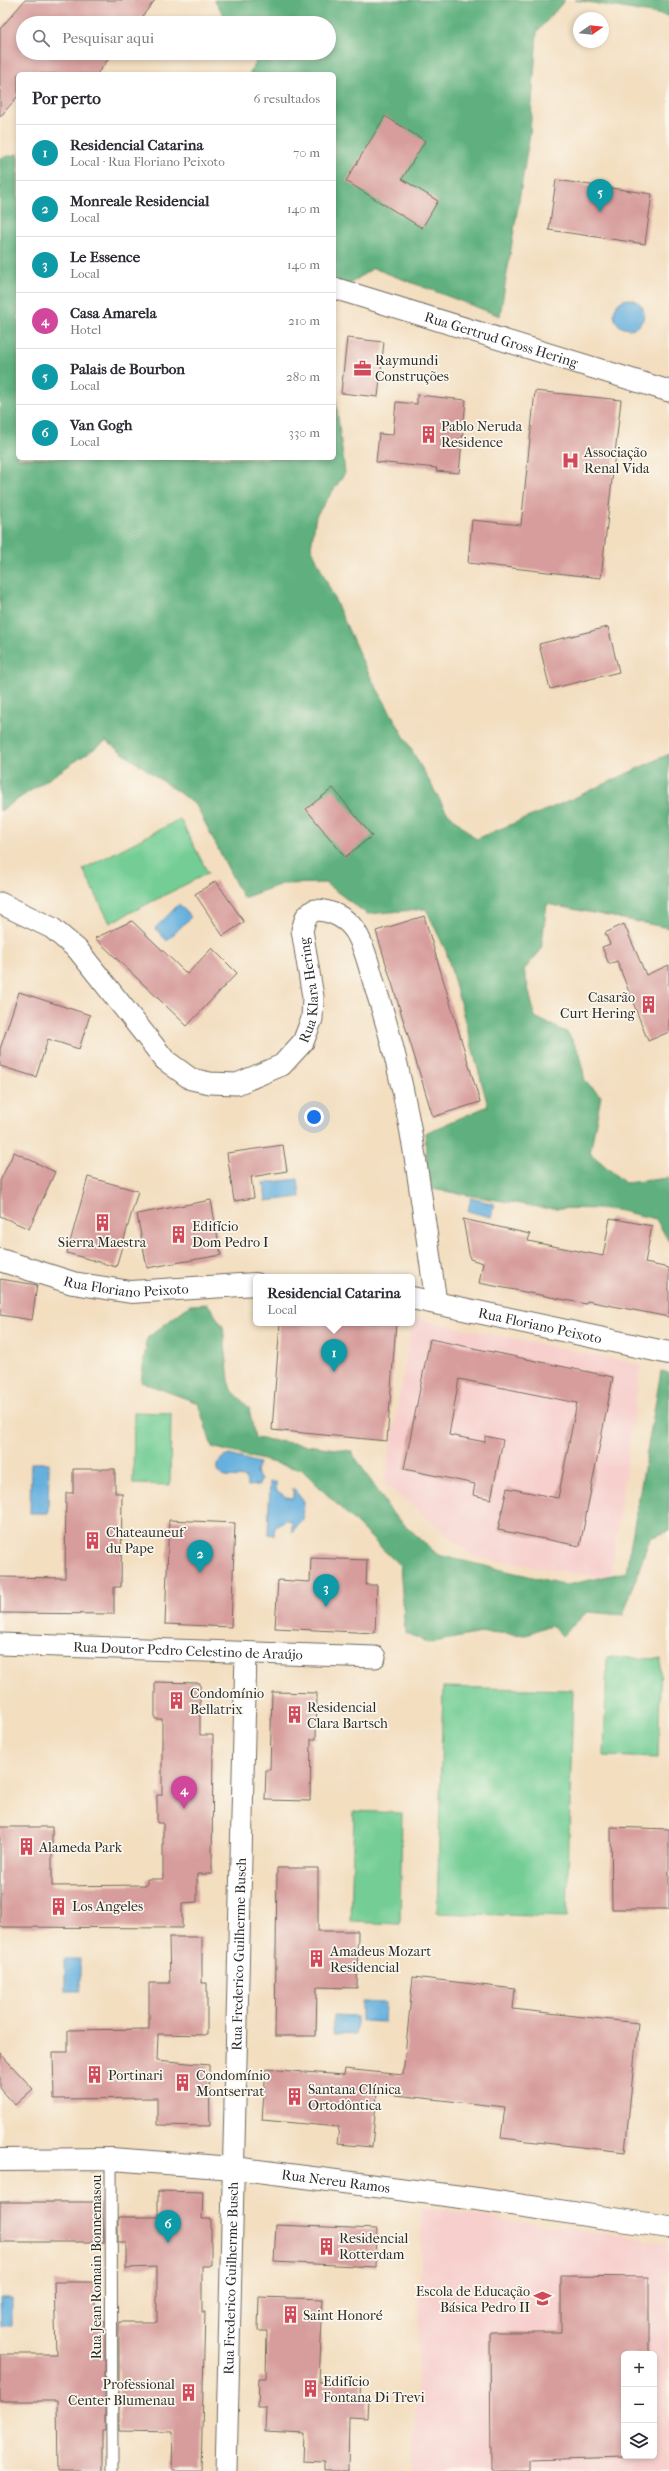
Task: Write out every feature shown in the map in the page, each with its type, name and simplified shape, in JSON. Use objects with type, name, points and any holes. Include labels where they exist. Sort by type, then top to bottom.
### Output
[{"type":"main road","name":"Rua Floriano Peixoto","points":[[0,1260],[73,1283],[131,1292],[253,1284]]},
{"type":"main road","name":"Rua Floriano Peixoto","points":[[415,1298],[669,1353]]},
{"type":"main road","name":"Rua Nereu Ramos","points":[[0,2160],[111,2159],[234,2168],[477,2199],[669,2227]]},
{"type":"street","name":"Rua Gertrud Gross Hering","points":[[336,289],[669,391]]},
{"type":"street","name":"Rua Klara Hering","points":[[0,902],[52,928],[78,950],[144,1037],[165,1060],[191,1079],[237,1084],[282,1065],[303,1042],[312,1019],[312,998],[302,930],[306,917],[314,910],[328,910],[342,917],[358,935],[390,1033],[408,1118],[436,1302]]},
{"type":"street","name":"Rua Doutor Pedro Celestino de Araújo","points":[[0,1644],[375,1657]]},
{"type":"street","name":"Rua Frederico Guilherme Busch","points":[[226,2471],[246,1653]]},
{"type":"lane","name":"Rua Jean Romain Bonnemasou","points":[[111,2159],[112,2471]]},
{"type":"shaded area","points":[[415,1318],[641,1365],[610,1579],[474,1557],[384,1483],[412,1326],[415,1326]]},
{"type":"shaded area","name":"Escola de Educação Básica Pedro II","points":[[422,2207],[667,2243],[667,2471],[414,2471]]},
{"type":"green space","points":[[214,0],[565,0],[537,32],[530,133],[500,316],[373,268],[336,294],[336,72],[250,72],[256,63],[254,60],[336,60],[336,16],[224,16]]},
{"type":"green space","points":[[575,0],[669,0],[669,16]]},
{"type":"green space","points":[[16,154],[16,460],[336,460],[336,402],[345,473],[316,516],[311,547],[366,669],[446,811],[476,839],[570,800],[669,754],[669,928],[547,904],[541,950],[524,970],[535,1017],[568,1033],[580,1054],[585,1081],[601,1096],[590,1153],[625,1183],[669,1178],[669,1242],[656,1219],[612,1209],[544,1208],[432,1189],[427,1170],[425,1133],[488,1106],[446,951],[426,909],[367,914],[325,883],[282,884],[243,898],[196,805],[106,741],[0,811],[0,158]]},
{"type":"green space","points":[[180,819],[208,873],[110,923],[83,869]]},
{"type":"green space","points":[[208,1304],[223,1327],[230,1388],[249,1408],[255,1438],[351,1451],[393,1514],[438,1555],[567,1585],[626,1572],[661,1371],[669,1373],[669,1531],[650,1538],[623,1615],[587,1612],[562,1636],[553,1626],[542,1628],[526,1635],[487,1632],[428,1643],[405,1632],[400,1566],[302,1470],[212,1447],[198,1403],[141,1382],[147,1338],[190,1305]]},
{"type":"green space","points":[[134,1412],[171,1413],[170,1485],[133,1484]]},
{"type":"green space","points":[[607,1657],[661,1659],[658,1758],[604,1756]]},
{"type":"green space","points":[[443,1687],[573,1690],[567,1917],[437,1913]]},
{"type":"green space","points":[[354,1811],[402,1813],[400,1924],[351,1922]]},
{"type":"water","points":[[629,299],[635,300],[643,308],[643,320],[635,328],[629,329],[623,328],[615,320],[614,314],[615,308],[623,300]]},
{"type":"water","points":[[179,904],[191,917],[167,941],[155,928]]},
{"type":"water","points":[[298,1179],[300,1197],[266,1201],[264,1183]]},
{"type":"water","points":[[471,1198],[494,1204],[491,1217],[468,1211]]},
{"type":"water","points":[[229,1455],[259,1463],[256,1472],[261,1480],[259,1485],[248,1486],[245,1478],[227,1477],[220,1474],[218,1470],[219,1461]]},
{"type":"water","points":[[31,1463],[49,1463],[48,1513],[30,1513]]},
{"type":"water","points":[[270,1482],[276,1482],[276,1490],[286,1497],[293,1498],[293,1488],[304,1502],[303,1519],[292,1532],[292,1521],[286,1520],[275,1526],[274,1535],[268,1534]]},
{"type":"water","points":[[65,1959],[80,1959],[80,1991],[65,1991]]},
{"type":"water","points":[[361,2002],[385,2003],[384,2022],[361,2021]]},
{"type":"water","points":[[333,2015],[356,2016],[356,2035],[333,2034]]},
{"type":"water","points":[[0,2298],[12,2298],[12,2326],[1,2326]]},
{"type":"building","points":[[25,0],[155,0],[142,16],[16,16],[16,60],[108,60],[99,72],[16,72],[16,98],[0,117],[0,29]]},
{"type":"building","points":[[385,116],[425,141],[402,179],[438,201],[422,228],[346,181]]},
{"type":"building","points":[[556,180],[652,194],[645,244],[549,230]]},
{"type":"building","name":"Raymundi Construções","points":[[347,338],[384,342],[378,397],[341,393]]},
{"type":"building","name":"Associação Renal Vida","points":[[535,391],[621,400],[601,578],[468,563],[472,520],[521,525]]},
{"type":"building","name":"Pablo Neruda Residence","points":[[417,395],[466,400],[459,473],[436,471],[437,468],[376,462],[379,434],[393,435],[396,402],[417,404]]},
{"type":"building","points":[[608,627],[619,672],[550,689],[539,644]]},
{"type":"building","points":[[333,788],[372,836],[345,857],[306,809]]},
{"type":"building","points":[[216,881],[244,922],[223,936],[195,894]]},
{"type":"building","points":[[424,916],[480,1102],[433,1117],[376,931]]},
{"type":"building","points":[[132,921],[187,974],[212,948],[237,973],[187,1026],[95,938]]},
{"type":"building","points":[[624,924],[646,975],[669,965],[669,1032],[648,1041],[617,961],[609,964],[602,947],[610,944],[605,933]]},
{"type":"building","points":[[19,992],[90,1015],[79,1049],[48,1039],[36,1077],[0,1066],[0,1049]]},
{"type":"building","points":[[283,1145],[287,1171],[251,1177],[254,1198],[234,1201],[227,1153]]},
{"type":"building","points":[[14,1152],[55,1172],[29,1229],[0,1216],[0,1181]]},
{"type":"building","name":"Sierra Maestra","points":[[88,1177],[138,1191],[116,1267],[67,1253]]},
{"type":"building","name":"Edifício Dom Pedro I","points":[[211,1200],[221,1255],[147,1268],[137,1214]]},
{"type":"building","points":[[610,1218],[652,1226],[645,1263],[669,1268],[669,1317],[587,1301],[586,1304],[479,1283],[483,1263],[470,1259],[463,1219],[530,1234],[528,1241],[603,1256]]},
{"type":"building","points":[[0,1279],[37,1285],[32,1320],[0,1315]]},
{"type":"building","points":[[280,1326],[396,1326],[387,1441],[272,1430]]},
{"type":"building","points":[[430,1339],[613,1377],[580,1546],[498,1530],[507,1488],[558,1498],[577,1403],[459,1379],[449,1435],[485,1442],[485,1436],[503,1440],[491,1499],[473,1495],[475,1484],[404,1469]]},
{"type":"building","name":"Chateauneuf du Pape","points":[[73,1469],[115,1469],[115,1493],[122,1493],[121,1587],[114,1587],[114,1614],[0,1613],[0,1577],[65,1578],[66,1493],[73,1493]]},
{"type":"building","points":[[169,1520],[235,1523],[231,1627],[165,1624]]},
{"type":"building","points":[[311,1558],[367,1560],[366,1585],[377,1585],[375,1633],[275,1628],[278,1580],[310,1582]]},
{"type":"building","points":[[155,1682],[200,1683],[200,1735],[213,1735],[212,1874],[197,1874],[197,1902],[182,1903],[182,1928],[0,1927],[0,1827],[52,1827],[52,1886],[147,1885],[147,1879],[163,1879],[163,1823],[157,1823],[157,1795],[162,1795],[162,1719],[155,1719]]},
{"type":"building","points":[[272,1692],[317,1693],[316,1739],[311,1739],[310,1801],[265,1800],[266,1770],[270,1770]]},
{"type":"building","points":[[611,1827],[669,1829],[669,1909],[612,1909]]},
{"type":"building","name":"Amadeus Mozart Residencial","points":[[277,1868],[318,1868],[318,1931],[358,1931],[357,1988],[317,1987],[316,2036],[275,2036]]},
{"type":"building","points":[[169,1937],[202,1937],[202,1983],[207,1983],[207,2035],[158,2034],[157,2060],[209,2065],[210,2126],[157,2125],[157,2098],[54,2099],[53,2052],[68,2052],[68,2030],[149,2029],[149,1983],[170,1983]]},
{"type":"building","points":[[413,1977],[515,1989],[513,2009],[638,2023],[625,2152],[501,2138],[505,2107],[377,2093],[372,2147],[337,2144],[339,2127],[262,2120],[266,2069],[344,2075],[345,2069],[403,2075]]},
{"type":"building","points":[[0,2053],[33,2089],[15,2105],[0,2088]]},
{"type":"building","points":[[158,2191],[203,2192],[202,2219],[211,2219],[211,2266],[202,2266],[202,2312],[205,2312],[201,2471],[172,2471],[173,2432],[119,2431],[119,2322],[157,2322],[157,2267],[126,2268],[126,2242],[118,2242],[118,2217],[158,2217]]},
{"type":"building","points":[[0,2202],[102,2202],[104,2242],[0,2242]]},
{"type":"building","name":"Residencial Rotterdam","points":[[276,2225],[377,2229],[376,2267],[274,2262]]},
{"type":"building","points":[[561,2276],[649,2277],[649,2351],[621,2351],[621,2457],[529,2460],[529,2471],[491,2471],[490,2332],[561,2332]]},
{"type":"building","points":[[54,2282],[95,2282],[95,2321],[105,2321],[105,2430],[102,2430],[102,2471],[58,2471],[57,2401],[0,2401],[0,2354],[56,2354]]},
{"type":"building","points":[[259,2297],[323,2299],[319,2382],[362,2383],[361,2396],[368,2396],[367,2418],[349,2417],[348,2471],[324,2471],[324,2462],[303,2461],[304,2433],[265,2431],[266,2408],[258,2408],[259,2378],[266,2378],[267,2331],[258,2331]]},
{"type":"place","name":"Palais de Bourbon","points":[[600,212]]},
{"type":"place","name":"Raymundi Construções","points":[[362,368]]},
{"type":"place","name":"Pablo Neruda Residence","points":[[428,434]]},
{"type":"place","name":"Associação Renal Vida","points":[[571,460]]},
{"type":"place","name":"Casarão Curt Hering","points":[[648,1005]]},
{"type":"place","name":"Sierra Maestra","points":[[102,1222]]},
{"type":"place","name":"Edifício Dom Pedro I","points":[[179,1234]]},
{"type":"place","name":"Residencial Catarina","points":[[334,1372]]},
{"type":"place","name":"Chateauneuf du Pape","points":[[93,1540]]},
{"type":"place","name":"Monreale Residencial","points":[[200,1573]]},
{"type":"place","name":"Le Essence","points":[[326,1607]]},
{"type":"place","name":"Condomínio Bellatrix","points":[[177,1701]]},
{"type":"place","name":"Residencial Clara Bartsch","points":[[294,1715]]},
{"type":"place","name":"Casa Amarela","points":[[184,1809]]},
{"type":"place","name":"Alameda Park","points":[[26,1847]]},
{"type":"place","name":"Los Angeles","points":[[59,1906]]},
{"type":"place","name":"Amadeus Mozart Residencial","points":[[317,1959]]},
{"type":"place","name":"Portinari","points":[[95,2075]]},
{"type":"place","name":"Condomínio Montserrat","points":[[183,2083]]},
{"type":"place","name":"Santana Clínica Ortodôntica","points":[[295,2097]]},
{"type":"place","name":"Van Gogh","points":[[168,2243]]},
{"type":"place","name":"Residencial Rotterdam","points":[[326,2246]]},
{"type":"place","name":"Escola de Educação Básica Pedro II","points":[[543,2299]]},
{"type":"place","name":"Saint Honoré","points":[[290,2315]]},
{"type":"place","name":"Edifício Fontana Di Trevi","points":[[310,2389]]},
{"type":"place","name":"Professional Center Blumenau","points":[[188,2392]]}]
